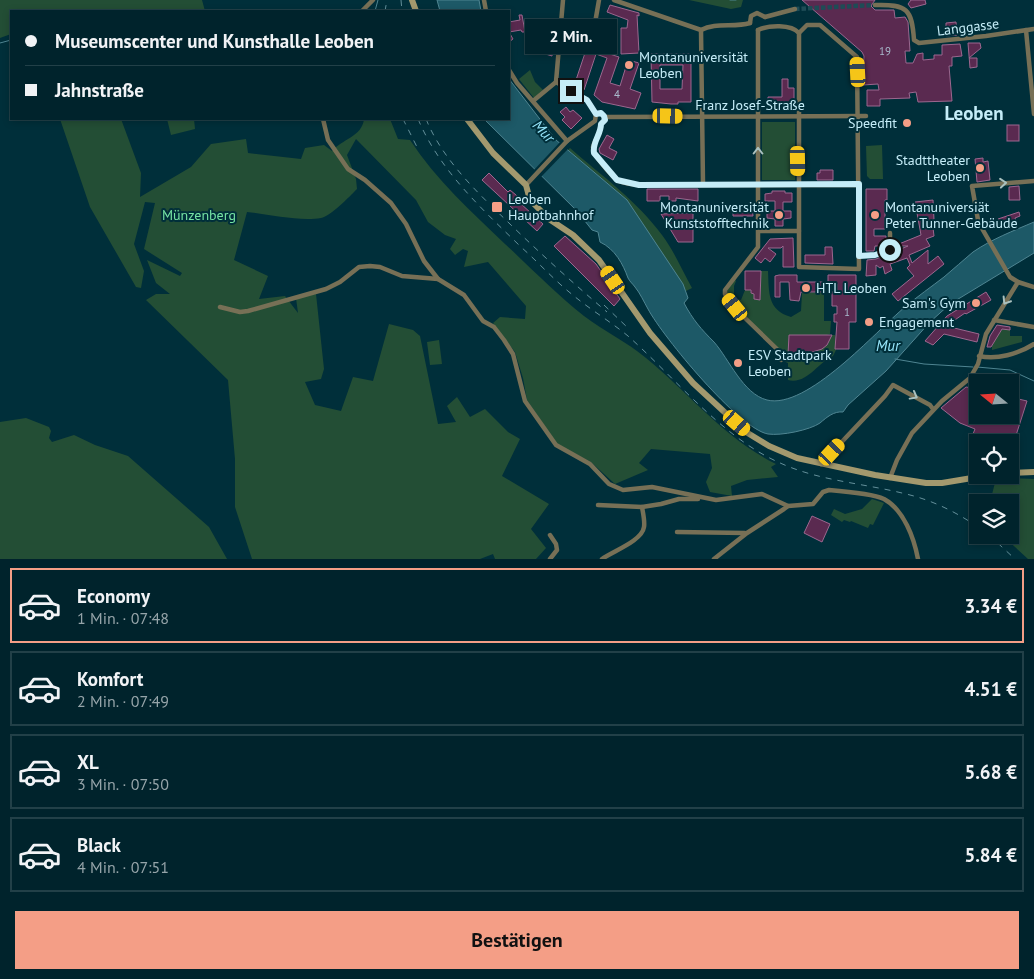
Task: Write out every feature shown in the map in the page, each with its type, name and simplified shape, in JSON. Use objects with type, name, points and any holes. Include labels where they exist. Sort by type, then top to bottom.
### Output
[{"type":"main road","points":[[468,120],[503,164],[526,185],[530,200],[549,219],[573,235],[599,260],[639,318],[673,361],[693,383],[746,432],[768,446],[797,458],[821,464],[890,478],[940,483],[969,478]]},
{"type":"main road","points":[[1019,472],[1034,472]]},
{"type":"street","points":[[363,10],[373,0]]},
{"type":"street","points":[[533,102],[556,82],[564,0]]},
{"type":"street","points":[[560,43],[591,46],[599,0]]},
{"type":"street","points":[[614,0],[701,30],[708,26],[740,26],[750,23]]},
{"type":"street","name":"Langgasse","points":[[875,5],[889,4],[899,6],[911,15],[914,40],[916,42],[924,43],[1034,29]]},
{"type":"street","points":[[795,9],[765,17],[757,13],[752,16],[750,23],[753,28],[758,30],[763,28],[791,27],[799,33]]},
{"type":"street","points":[[763,28],[766,22],[765,17]]},
{"type":"street","points":[[807,25],[820,25],[858,57],[858,116],[859,268],[799,267],[799,33],[807,25]]},
{"type":"street","points":[[701,30],[703,184]]},
{"type":"street","points":[[758,30],[758,249],[734,275],[725,290],[725,294],[744,318],[780,352],[781,360]]},
{"type":"street","points":[[1026,30],[1034,114]]},
{"type":"street","points":[[510,72],[517,83],[566,143]]},
{"type":"street","points":[[526,185],[566,143],[595,121],[596,114],[587,100],[556,82]]},
{"type":"street","points":[[596,114],[601,113],[605,118],[601,124],[593,150],[596,156],[621,182],[639,185],[859,184]]},
{"type":"street","name":"Franz Josef-Straße","points":[[605,118],[866,116]]},
{"type":"street","points":[[323,120],[328,140],[348,170],[365,180],[392,203],[406,224],[424,261],[438,279],[464,295],[483,321],[494,327],[504,340],[513,354],[525,401],[556,445],[590,464],[615,488],[623,490],[652,487],[679,491],[702,498]]},
{"type":"street","points":[[595,121],[601,124]]},
{"type":"street","points":[[1034,181],[972,186],[979,223],[1008,274],[1018,282],[1034,287]]},
{"type":"street","points":[[759,231],[799,231]]},
{"type":"street","points":[[859,256],[875,255],[890,250],[890,233]]},
{"type":"street","points":[[220,306],[240,312],[248,311],[326,289],[340,282],[355,269],[370,266],[380,267],[402,276],[438,279]]},
{"type":"street","points":[[890,478],[897,460],[912,433],[933,409],[970,378],[975,371],[983,340],[1018,282]]},
{"type":"street","points":[[994,320],[1034,327]]},
{"type":"street","points":[[979,356],[994,358],[1034,344]]},
{"type":"street","points":[[821,464],[893,385],[930,405],[933,409]]},
{"type":"street","points":[[714,559],[747,533],[788,506],[813,504],[823,492],[829,490],[883,499],[891,505],[908,525],[914,540],[918,559]]},
{"type":"street","points":[[598,505],[642,507],[661,504],[679,498],[731,499],[762,494],[788,506]]},
{"type":"street","points":[[602,559],[629,544],[642,534],[645,524],[642,507]]},
{"type":"street","points":[[677,532],[747,533]]},
{"type":"street","points":[[550,535],[556,544],[557,550],[550,559]]},
{"type":"green space","points":[[0,0],[202,0],[205,10],[10,10],[10,34],[0,38]]},
{"type":"green space","points":[[689,0],[743,0],[741,7],[731,9]]},
{"type":"green space","points":[[530,70],[535,82],[543,90],[534,98],[519,79]]},
{"type":"green space","name":"Münzenberg","points":[[60,120],[121,120],[141,173],[140,197],[191,167],[211,144],[246,139],[248,153],[301,159],[305,148],[324,145],[332,151],[356,134],[360,130],[364,120],[390,120],[398,139],[410,140],[420,155],[454,195],[554,290],[584,316],[646,358],[740,442],[776,464],[771,467],[778,477],[747,480],[731,486],[732,496],[710,492],[706,482],[712,468],[710,454],[651,449],[639,463],[648,470],[615,484],[591,462],[557,444],[527,400],[515,352],[493,323],[500,317],[525,319],[526,306],[488,262],[464,267],[468,251],[463,249],[455,255],[450,249],[456,239],[445,235],[428,222],[416,200],[356,139],[347,155],[356,179],[357,189],[349,197],[335,210],[321,218],[294,218],[247,212],[234,260],[268,276],[259,299],[285,296],[298,313],[296,298],[316,294],[324,369],[321,379],[305,382],[315,405],[341,411],[353,377],[373,381],[389,324],[413,330],[420,336],[438,424],[456,422],[447,406],[457,397],[470,417],[485,409],[508,432],[520,439],[502,476],[549,504],[531,529],[546,548],[536,559],[495,559],[493,554],[480,559],[252,559],[235,507],[235,459],[228,380],[146,300],[156,294],[170,294],[156,283],[147,260],[180,276],[182,273],[144,249],[155,203],[145,202],[134,244],[144,271],[141,288],[136,287],[90,207]]},
{"type":"green space","points":[[167,120],[194,120],[195,129],[171,135]]},
{"type":"green space","points":[[762,122],[795,122],[795,180],[762,180]]},
{"type":"green space","points":[[882,145],[883,179],[870,179],[867,176],[866,146]]},
{"type":"green space","points":[[570,148],[642,211],[662,235],[692,288],[686,291],[627,200],[568,150]]},
{"type":"green space","points":[[761,271],[768,271],[769,293],[773,305],[783,314],[791,317],[801,311],[802,293],[824,292],[824,321],[831,321],[830,334],[789,335],[788,355],[798,355],[818,350],[827,345],[830,335],[835,335],[836,350],[833,356],[801,379],[795,381],[788,380],[788,363],[781,360],[780,352],[725,294],[734,279],[736,281],[734,298],[741,300],[745,290],[750,290],[754,294],[754,299],[760,300]]},
{"type":"green space","points":[[1002,329],[1010,330],[1010,336],[1022,336],[1022,342],[992,350],[992,344]]},
{"type":"green space","points":[[439,340],[442,364],[430,365],[427,342]]},
{"type":"green space","points":[[26,418],[49,427],[51,431],[49,438],[52,442],[74,435],[95,445],[128,456],[209,527],[227,559],[0,559],[0,422]]},
{"type":"green space","points":[[1019,478],[1034,479],[1034,559],[1028,559],[1012,544],[1019,544],[1019,494],[992,494],[995,484],[1019,484]]},
{"type":"green space","points":[[872,499],[884,503],[873,525],[870,524],[868,528],[851,521],[844,520],[842,522],[831,515],[834,509],[845,514],[862,509]]},
{"type":"water","points":[[437,0],[479,0],[481,10],[440,10]]},
{"type":"water","name":"Mur","points":[[510,80],[556,140],[627,200],[683,284],[688,298],[684,303],[694,319],[720,349],[737,375],[751,391],[767,400],[783,400],[801,393],[821,381],[859,350],[892,318],[973,252],[1003,235],[1034,222],[1034,253],[950,304],[930,322],[886,371],[848,405],[843,412],[834,413],[815,426],[803,430],[768,434],[755,428],[721,400],[685,360],[656,322],[639,292],[629,279],[618,257],[600,242],[598,232],[592,230],[577,211],[485,120],[510,120]]},
{"type":"pier","points":[[561,141],[569,148],[540,178],[533,171]]},
{"type":"building","points":[[802,0],[875,0],[871,6],[875,10],[894,10],[895,18],[905,17],[908,22],[910,51],[905,51],[906,63],[913,63],[917,54],[923,53],[923,60],[934,59],[934,55],[942,55],[942,45],[960,44],[962,56],[952,57],[952,66],[949,66],[952,101],[918,102],[916,92],[909,93],[910,98],[880,99],[880,106],[867,106],[867,90],[879,90],[878,84],[863,85],[864,56],[862,52]]},
{"type":"building","points":[[911,0],[925,0],[926,4],[911,8],[908,4]]},
{"type":"building","points":[[610,5],[639,13],[639,16],[637,15],[639,53],[621,54],[621,28],[627,28],[628,20],[607,12]]},
{"type":"building","points":[[519,15],[522,15],[525,32],[521,30],[510,32],[510,22],[520,20]]},
{"type":"building","points":[[956,22],[957,35],[946,36],[946,23]]},
{"type":"building","points":[[968,43],[980,43],[981,48],[969,58]]},
{"type":"building","points":[[539,46],[553,47],[552,56],[539,52]]},
{"type":"building","points":[[594,49],[619,57],[610,83],[620,86],[628,60],[639,63],[630,89],[641,93],[635,109],[602,102],[594,95],[607,58],[596,54],[584,90],[574,86],[586,50]]},
{"type":"building","points":[[651,54],[691,54],[691,102],[671,104],[652,102]],"holes":[[[660,65],[683,65],[682,89],[660,89]]]},
{"type":"building","points":[[969,58],[977,58],[977,67],[970,68]]},
{"type":"building","points":[[782,79],[788,79],[788,88],[794,88],[794,109],[768,109],[768,97],[782,97]]},
{"type":"building","points":[[566,107],[570,112],[573,110],[582,118],[571,129],[562,120],[565,117],[560,112]]},
{"type":"building","points":[[1007,125],[1019,125],[1019,141],[1007,141]]},
{"type":"building","points":[[607,135],[614,139],[609,148],[617,152],[613,160],[600,153],[599,149]]},
{"type":"building","name":"Stadttheater Leoben","points":[[983,158],[983,162],[988,161],[990,180],[977,182],[975,159]]},
{"type":"building","points":[[820,170],[833,170],[833,180],[817,180],[817,173],[820,173]]},
{"type":"building","name":"Leoben Hauptbahnhof","points":[[489,173],[508,192],[510,190],[516,195],[522,201],[520,203],[543,224],[537,231],[482,180]]},
{"type":"building","points":[[1019,186],[1020,200],[1009,200],[1009,187]]},
{"type":"building","points":[[647,189],[698,189],[698,201],[676,198],[676,201],[669,201],[669,196],[660,196],[660,201],[647,201]]},
{"type":"building","name":"Montanuniversiät Peter Tunner-Gebäude","points":[[866,189],[887,189],[885,229],[874,229],[874,236],[886,236],[886,246],[875,246],[874,251],[866,251]]},
{"type":"building","points":[[772,191],[792,193],[792,202],[783,202],[783,211],[791,211],[791,218],[783,219],[783,226],[775,226],[775,219],[767,218],[767,211],[775,211],[775,201],[765,201],[765,194],[772,193]]},
{"type":"building","points":[[933,200],[934,220],[932,220],[934,236],[926,239],[930,246],[909,255],[912,263],[928,250],[928,264],[938,256],[944,264],[898,301],[892,294],[914,276],[907,268],[910,265],[907,258],[890,264],[892,270],[885,274],[883,266],[880,268],[876,265],[876,275],[866,276],[867,260],[876,259],[908,246],[894,246],[921,235],[915,202]]},
{"type":"building","points":[[752,206],[753,216],[733,216],[733,207]]},
{"type":"building","points":[[1019,212],[1020,216],[1015,218],[1016,221],[1001,227],[998,219]]},
{"type":"building","points":[[693,213],[693,242],[678,242],[661,214]]},
{"type":"building","points":[[565,236],[596,264],[620,299],[614,306],[554,246]]},
{"type":"building","points":[[793,238],[794,267],[783,267],[783,246],[781,248],[768,248],[776,254],[770,262],[765,258],[761,263],[755,258],[770,239]]},
{"type":"building","points":[[825,247],[832,247],[833,264],[805,263],[805,255],[825,255]]},
{"type":"building","points":[[745,271],[761,271],[760,300],[754,299],[754,294],[751,293],[751,290],[745,290]]},
{"type":"building","name":"HTL Leoben","points":[[797,275],[797,282],[824,282],[824,292],[801,292],[799,301],[790,300],[789,282],[780,282],[780,297],[775,297],[775,276]]},
{"type":"building","points":[[828,275],[856,275],[856,322],[849,322],[849,349],[835,349],[837,322],[834,322],[834,314],[837,314],[837,306],[832,306],[832,292],[837,292],[837,284],[828,284]]},
{"type":"building","points":[[986,292],[991,300],[965,313],[946,326],[979,334],[977,342],[944,334],[933,345],[925,341],[947,316]]},
{"type":"building","points":[[997,325],[1010,327],[1010,330],[1002,329],[991,347],[987,347],[990,336]]},
{"type":"building","points":[[789,335],[832,335],[827,345],[822,349],[806,354],[788,355]]},
{"type":"building","points":[[966,387],[969,388],[969,424],[1019,424],[1019,399],[1027,401],[1016,434],[973,434],[975,429],[960,423],[941,408]]},
{"type":"building","points":[[812,516],[830,524],[822,542],[804,533]]},
{"type":"waterway","points":[[375,10],[378,0]]},
{"type":"waterway","points":[[730,0],[736,0]]},
{"type":"waterway","points":[[0,43],[10,40]]},
{"type":"waterway","name":"Mur","points":[[895,359],[924,364],[973,367]]},
{"type":"waterway","points":[[977,367],[1010,370],[1034,381]]},
{"type":"tunnel","points":[[795,9],[875,5]]},
{"type":"railway","points":[[385,10],[387,0]]},
{"type":"railway","points":[[401,0],[402,10]]},
{"type":"railway","points":[[404,120],[418,149]]},
{"type":"railway","points":[[418,120],[427,138],[450,172],[491,218],[560,284],[628,336],[699,405],[737,438],[757,451],[793,468],[825,478],[890,490],[916,497],[944,507],[969,521]]},
{"type":"railway","points":[[426,120],[442,149],[475,189],[534,247],[607,312]]},
{"type":"railway","points":[[604,305],[629,329]]},
{"type":"railway","points":[[999,544],[1015,559]]},
{"type":"place","name":"Montanuniversität Leoben","points":[[629,65]]},
{"type":"place","name":"Speedfit","points":[[907,123]]},
{"type":"place","name":"Stadttheater Leoben","points":[[980,168]]},
{"type":"place","name":"Leoben Hauptbahnhof","points":[[497,207]]},
{"type":"place","name":"Montanuniversität Kunststofftechnik","points":[[779,215]]},
{"type":"place","name":"Montanuniversiät Peter Tunner-Gebäude","points":[[875,215]]},
{"type":"place","name":"HTL Leoben","points":[[806,288]]},
{"type":"place","name":"Sam's Gym","points":[[976,303]]},
{"type":"place","name":"Engagement","points":[[869,322]]},
{"type":"place","name":"ESV Stadtpark Leoben","points":[[738,363]]},
{"type":"district","name":"Leoben","points":[[974,113]]},
{"type":"route","points":[[571,91],[587,100],[596,114],[603,114],[605,120],[601,124],[593,150],[617,180],[621,182],[639,185],[859,184],[859,256],[875,255],[890,250]]}]
